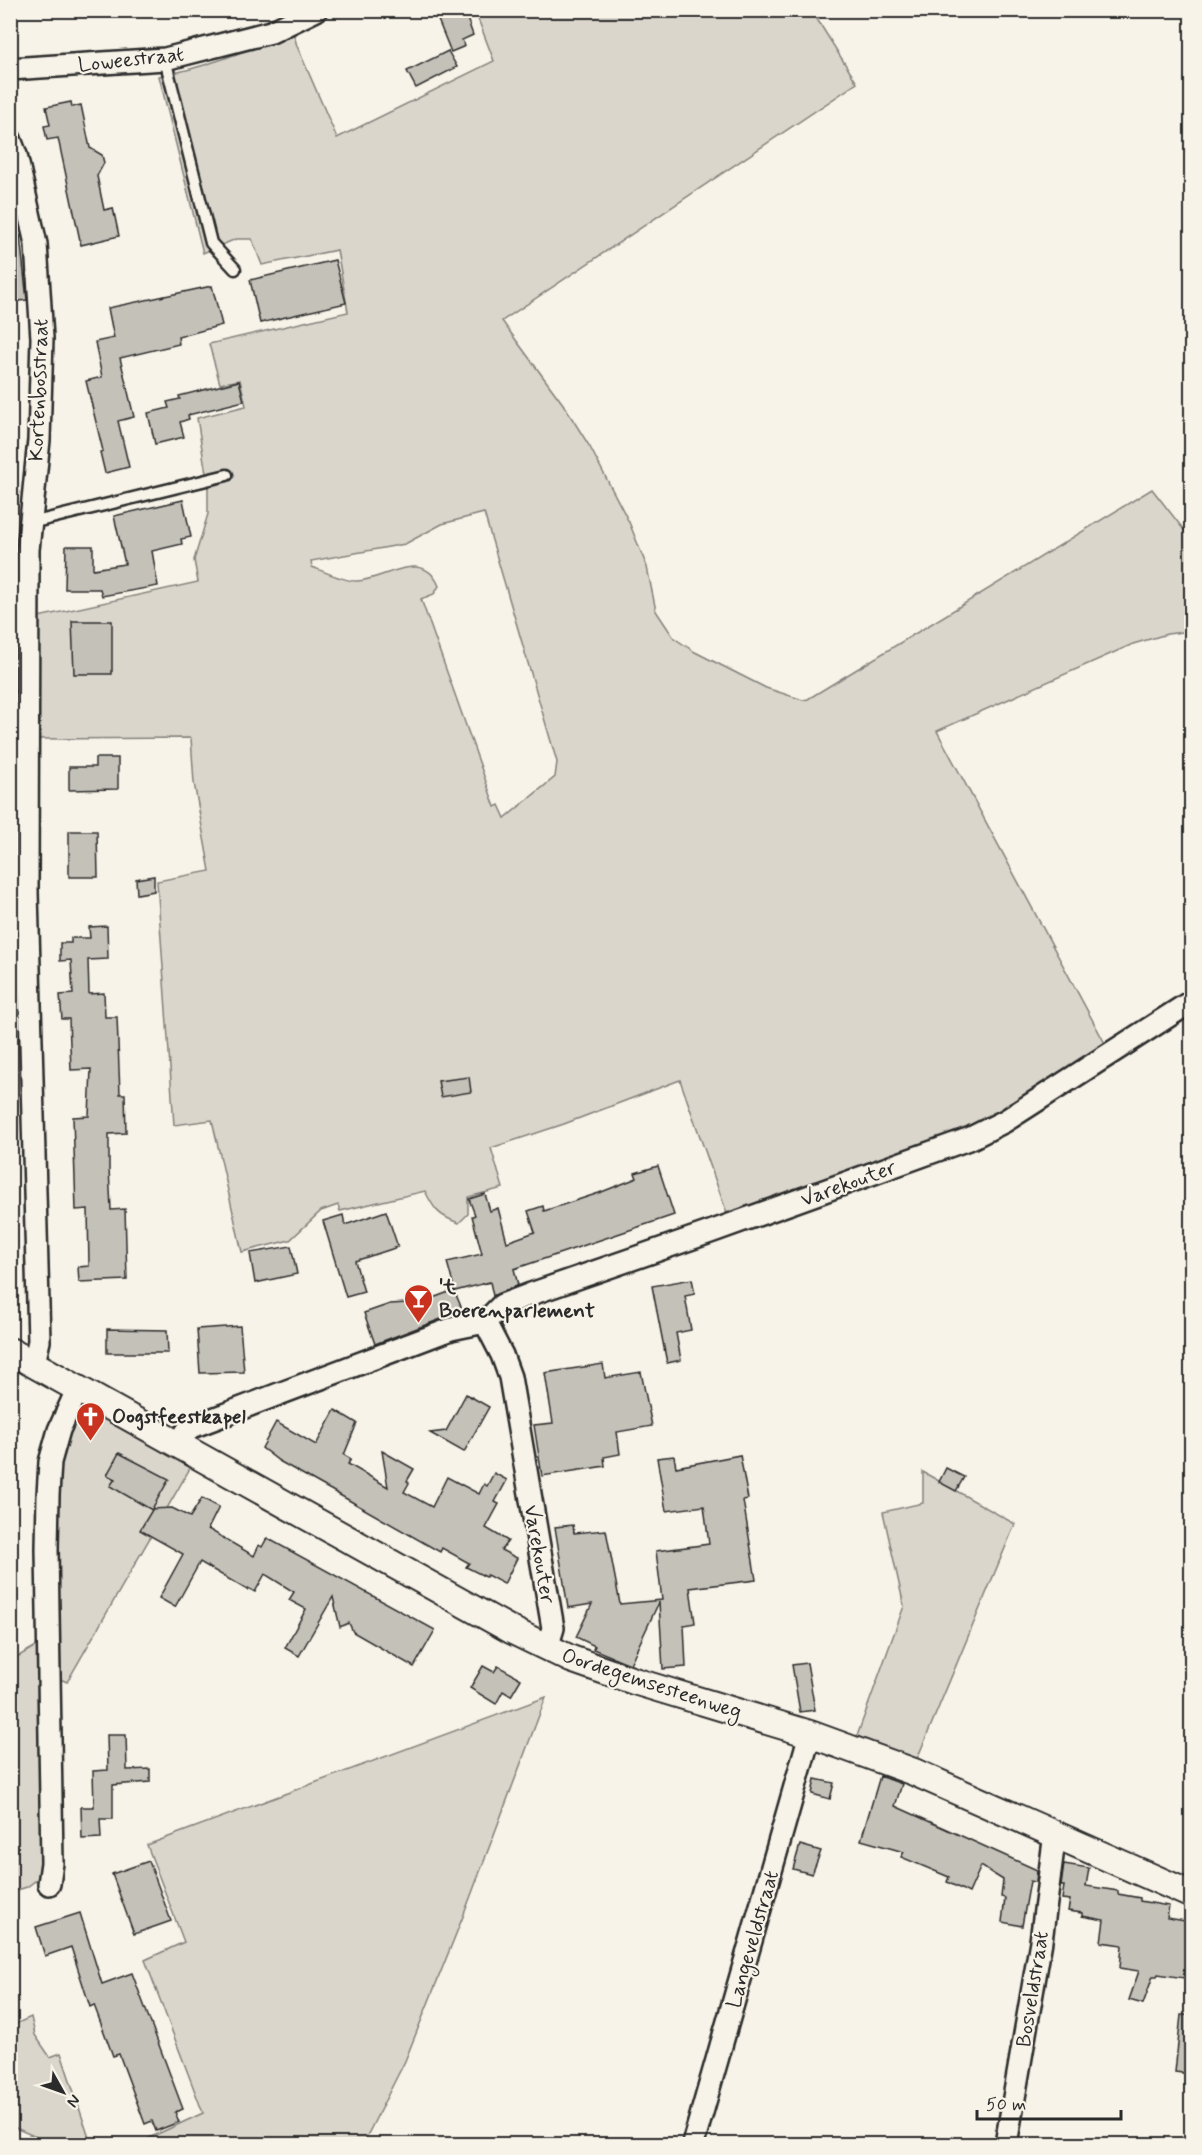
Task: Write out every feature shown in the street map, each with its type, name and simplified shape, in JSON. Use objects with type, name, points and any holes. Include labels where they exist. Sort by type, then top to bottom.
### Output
[{"type":"street","name":"Loweestraat","points":[[10,69],[165,59],[271,32],[316,10]]},
{"type":"street","name":"Kortenbosstraat","points":[[10,139],[16,155],[36,244],[42,338],[39,440],[28,550],[27,891],[39,1341],[34,1363]]},
{"type":"street","name":"Varekouter","points":[[178,1444],[189,1428],[451,1329],[485,1322],[502,1305],[971,1138],[1005,1121],[1191,1001]]},
{"type":"street","name":"Varekouter","points":[[485,1322],[502,1355],[510,1377],[553,1628],[547,1648]]},
{"type":"street","name":"Oordegemsesteenweg","points":[[10,1351],[510,1630],[547,1648],[634,1681],[810,1734],[914,1772],[1191,1895]]},
{"type":"street","points":[[49,1884],[52,1863],[48,1495],[50,1462],[59,1430],[78,1388]]},
{"type":"street","name":"Langeveldstraat","points":[[693,2145],[810,1734]]},
{"type":"street","name":"Bosveldstraat","points":[[1006,2145],[1041,1941],[1055,1833]]},
{"type":"lane","points":[[165,59],[211,243],[235,269]]},
{"type":"lane","points":[[31,523],[227,475]]},
{"type":"shaded area","points":[[475,11],[812,11],[857,83],[502,321],[563,404],[590,447],[629,522],[647,567],[656,611],[674,638],[695,652],[766,688],[803,700],[1152,489],[1191,539],[1191,631],[1167,634],[1133,644],[937,731],[1108,1049],[981,1126],[729,1219],[680,1080],[564,1124],[491,1148],[503,1188],[468,1197],[468,1214],[459,1223],[446,1218],[438,1211],[425,1191],[340,1211],[338,1205],[321,1211],[290,1240],[242,1252],[212,1120],[174,1125],[157,881],[210,871],[194,783],[191,738],[38,739],[38,617],[198,582],[194,560],[208,514],[208,486],[197,418],[246,406],[240,380],[220,384],[209,344],[348,312],[337,250],[262,265],[252,239],[236,239],[203,253],[159,76],[211,63],[293,31],[297,46],[337,138],[494,61]],"holes":[[[484,513],[557,762],[555,777],[505,818],[499,805],[495,807],[421,599],[434,594],[439,586],[432,575],[423,569],[413,567],[352,581],[312,567],[311,561],[405,544],[442,524]]]},
{"type":"shaded area","points":[[10,190],[22,235],[11,239],[10,239]]},
{"type":"shaded area","points":[[86,1406],[193,1463],[67,1682],[53,1676],[57,1479],[68,1428],[79,1407]]},
{"type":"shaded area","points":[[923,1472],[1015,1524],[917,1759],[857,1736],[904,1606],[883,1512],[923,1503]]},
{"type":"shaded area","points":[[43,1642],[44,1854],[40,1877],[27,1887],[11,1892],[10,1661]]},
{"type":"shaded area","points":[[546,1697],[464,1914],[405,2061],[363,2144],[151,2144],[149,2138],[203,2113],[145,1960],[184,1942],[147,1845]]},
{"type":"shaded area","points":[[31,2017],[35,2035],[50,2057],[61,2053],[91,2144],[52,2144],[11,2126],[11,2026]]},
{"type":"building","points":[[434,10],[464,10],[473,35],[462,40],[465,46],[451,52]]},
{"type":"building","points":[[448,51],[457,67],[416,88],[407,71]]},
{"type":"building","points":[[71,102],[72,107],[81,105],[90,148],[102,155],[104,163],[97,176],[104,210],[113,208],[119,236],[81,245],[58,138],[47,140],[44,126],[50,125],[46,107]]},
{"type":"building","points":[[10,236],[20,236],[27,300],[10,302]]},
{"type":"building","points":[[335,260],[346,303],[260,323],[250,280]]},
{"type":"building","points":[[212,286],[222,325],[178,337],[179,344],[120,358],[134,417],[118,421],[129,467],[105,473],[100,452],[103,451],[86,381],[102,377],[95,342],[114,338],[108,308]]},
{"type":"building","points":[[239,381],[244,401],[188,415],[189,419],[180,422],[184,437],[155,444],[148,413],[169,408],[167,402],[180,399],[179,396]]},
{"type":"building","points":[[183,500],[191,537],[181,539],[182,544],[152,551],[158,586],[102,596],[100,589],[65,589],[66,546],[93,546],[93,569],[125,564],[114,516]]},
{"type":"building","points":[[72,621],[112,621],[112,674],[74,674]]},
{"type":"building","points":[[95,758],[118,758],[118,789],[69,790],[69,767],[95,767]]},
{"type":"building","points":[[69,831],[97,831],[98,877],[69,877]]},
{"type":"building","points":[[154,876],[154,891],[137,894],[136,879]]},
{"type":"building","points":[[107,926],[108,959],[88,960],[89,994],[104,993],[105,1017],[117,1017],[120,1094],[125,1094],[126,1133],[109,1134],[109,1168],[111,1210],[125,1209],[127,1280],[79,1282],[78,1267],[89,1266],[88,1209],[76,1210],[73,1117],[89,1116],[91,1069],[71,1070],[69,1019],[62,1019],[60,995],[73,994],[71,960],[60,961],[60,943],[71,943],[71,938],[90,938],[89,927]]},
{"type":"building","points":[[469,1077],[471,1092],[441,1097],[438,1081]]},
{"type":"building","points":[[658,1166],[674,1215],[514,1269],[518,1285],[493,1296],[490,1282],[455,1291],[447,1262],[482,1254],[472,1216],[475,1215],[469,1199],[485,1194],[490,1211],[498,1208],[507,1242],[535,1232],[528,1211],[543,1206],[544,1211],[599,1193],[637,1178],[635,1173]]},
{"type":"building","points":[[386,1211],[398,1247],[355,1261],[364,1292],[346,1297],[323,1221],[343,1215],[345,1225]]},
{"type":"building","points":[[291,1246],[297,1274],[255,1283],[250,1253]]},
{"type":"building","points":[[692,1279],[695,1294],[685,1296],[691,1330],[676,1333],[681,1360],[667,1363],[652,1286]]},
{"type":"building","points":[[454,1290],[462,1309],[375,1344],[364,1313],[390,1304],[407,1303],[409,1307]]},
{"type":"building","points":[[240,1326],[244,1372],[200,1373],[197,1329]]},
{"type":"building","points":[[107,1329],[167,1330],[168,1353],[107,1353]]},
{"type":"building","points":[[603,1364],[605,1378],[641,1372],[652,1426],[617,1432],[620,1454],[604,1457],[605,1466],[542,1476],[534,1425],[553,1423],[545,1373]]},
{"type":"building","points":[[466,1394],[489,1407],[464,1452],[430,1433],[446,1431]]},
{"type":"building","points":[[335,1410],[357,1423],[344,1455],[351,1459],[348,1464],[388,1487],[382,1451],[414,1469],[404,1492],[432,1507],[447,1477],[479,1494],[484,1484],[487,1486],[494,1473],[507,1480],[495,1502],[499,1504],[486,1528],[508,1541],[501,1550],[517,1558],[504,1584],[466,1567],[469,1563],[442,1548],[440,1552],[279,1461],[262,1448],[276,1422],[316,1445]]},
{"type":"building","points":[[119,1453],[169,1479],[152,1509],[172,1508],[190,1517],[202,1498],[219,1507],[208,1529],[254,1556],[259,1545],[262,1547],[267,1538],[435,1630],[414,1667],[353,1632],[349,1623],[340,1627],[333,1597],[299,1656],[285,1648],[306,1609],[289,1600],[294,1592],[265,1574],[255,1592],[248,1588],[247,1590],[200,1562],[175,1607],[159,1598],[183,1554],[140,1530],[152,1510],[110,1486],[115,1479],[107,1475]]},
{"type":"building","points":[[740,1455],[748,1499],[743,1500],[756,1580],[690,1588],[695,1623],[684,1625],[686,1667],[663,1669],[659,1602],[630,1664],[593,1649],[595,1646],[576,1637],[592,1604],[568,1608],[555,1527],[573,1525],[574,1533],[606,1530],[620,1604],[662,1600],[656,1551],[709,1544],[704,1506],[666,1511],[657,1458],[674,1456],[676,1467]]},
{"type":"building","points":[[946,1468],[964,1477],[956,1491],[939,1482]]},
{"type":"building","points":[[807,1663],[815,1710],[800,1712],[792,1665]]},
{"type":"building","points":[[483,1666],[494,1672],[498,1666],[521,1679],[511,1696],[503,1691],[496,1704],[470,1688]]},
{"type":"building","points":[[107,1735],[126,1735],[127,1770],[150,1769],[150,1782],[113,1785],[113,1819],[100,1819],[101,1838],[82,1839],[81,1807],[94,1807],[93,1771],[108,1770]]},
{"type":"building","points":[[880,1776],[902,1784],[895,1806],[1037,1870],[1036,1882],[1030,1881],[1022,1926],[1002,1922],[1005,1898],[1001,1897],[1003,1880],[981,1866],[969,1893],[947,1882],[949,1877],[901,1857],[904,1852],[861,1840]]},
{"type":"building","points":[[815,1779],[834,1783],[830,1799],[812,1794]]},
{"type":"building","points":[[800,1845],[821,1851],[812,1874],[793,1869]]},
{"type":"building","points":[[149,1861],[171,1921],[134,1934],[112,1874]]},
{"type":"building","points":[[1064,1864],[1089,1868],[1086,1886],[1118,1891],[1118,1894],[1140,1898],[1140,1901],[1169,1906],[1167,1918],[1191,1922],[1191,1979],[1158,1974],[1153,1976],[1143,2004],[1129,2000],[1139,1971],[1120,1968],[1122,1945],[1101,1942],[1104,1920],[1068,1911],[1070,1900],[1062,1899]]},
{"type":"building","points":[[80,1913],[102,1984],[132,1973],[183,2109],[175,2112],[179,2122],[156,2131],[152,2121],[145,2124],[119,2054],[113,2056],[94,2005],[90,2007],[71,1947],[45,1956],[36,1927]]},
{"type":"building","points":[[1181,2015],[1191,2015],[1191,2074],[1175,2072]]},
{"type":"place","name":"'t Boerenparlement","points":[[418,1324]]},
{"type":"place","name":"Oogstfeestkapel","points":[[91,1442]]}]
